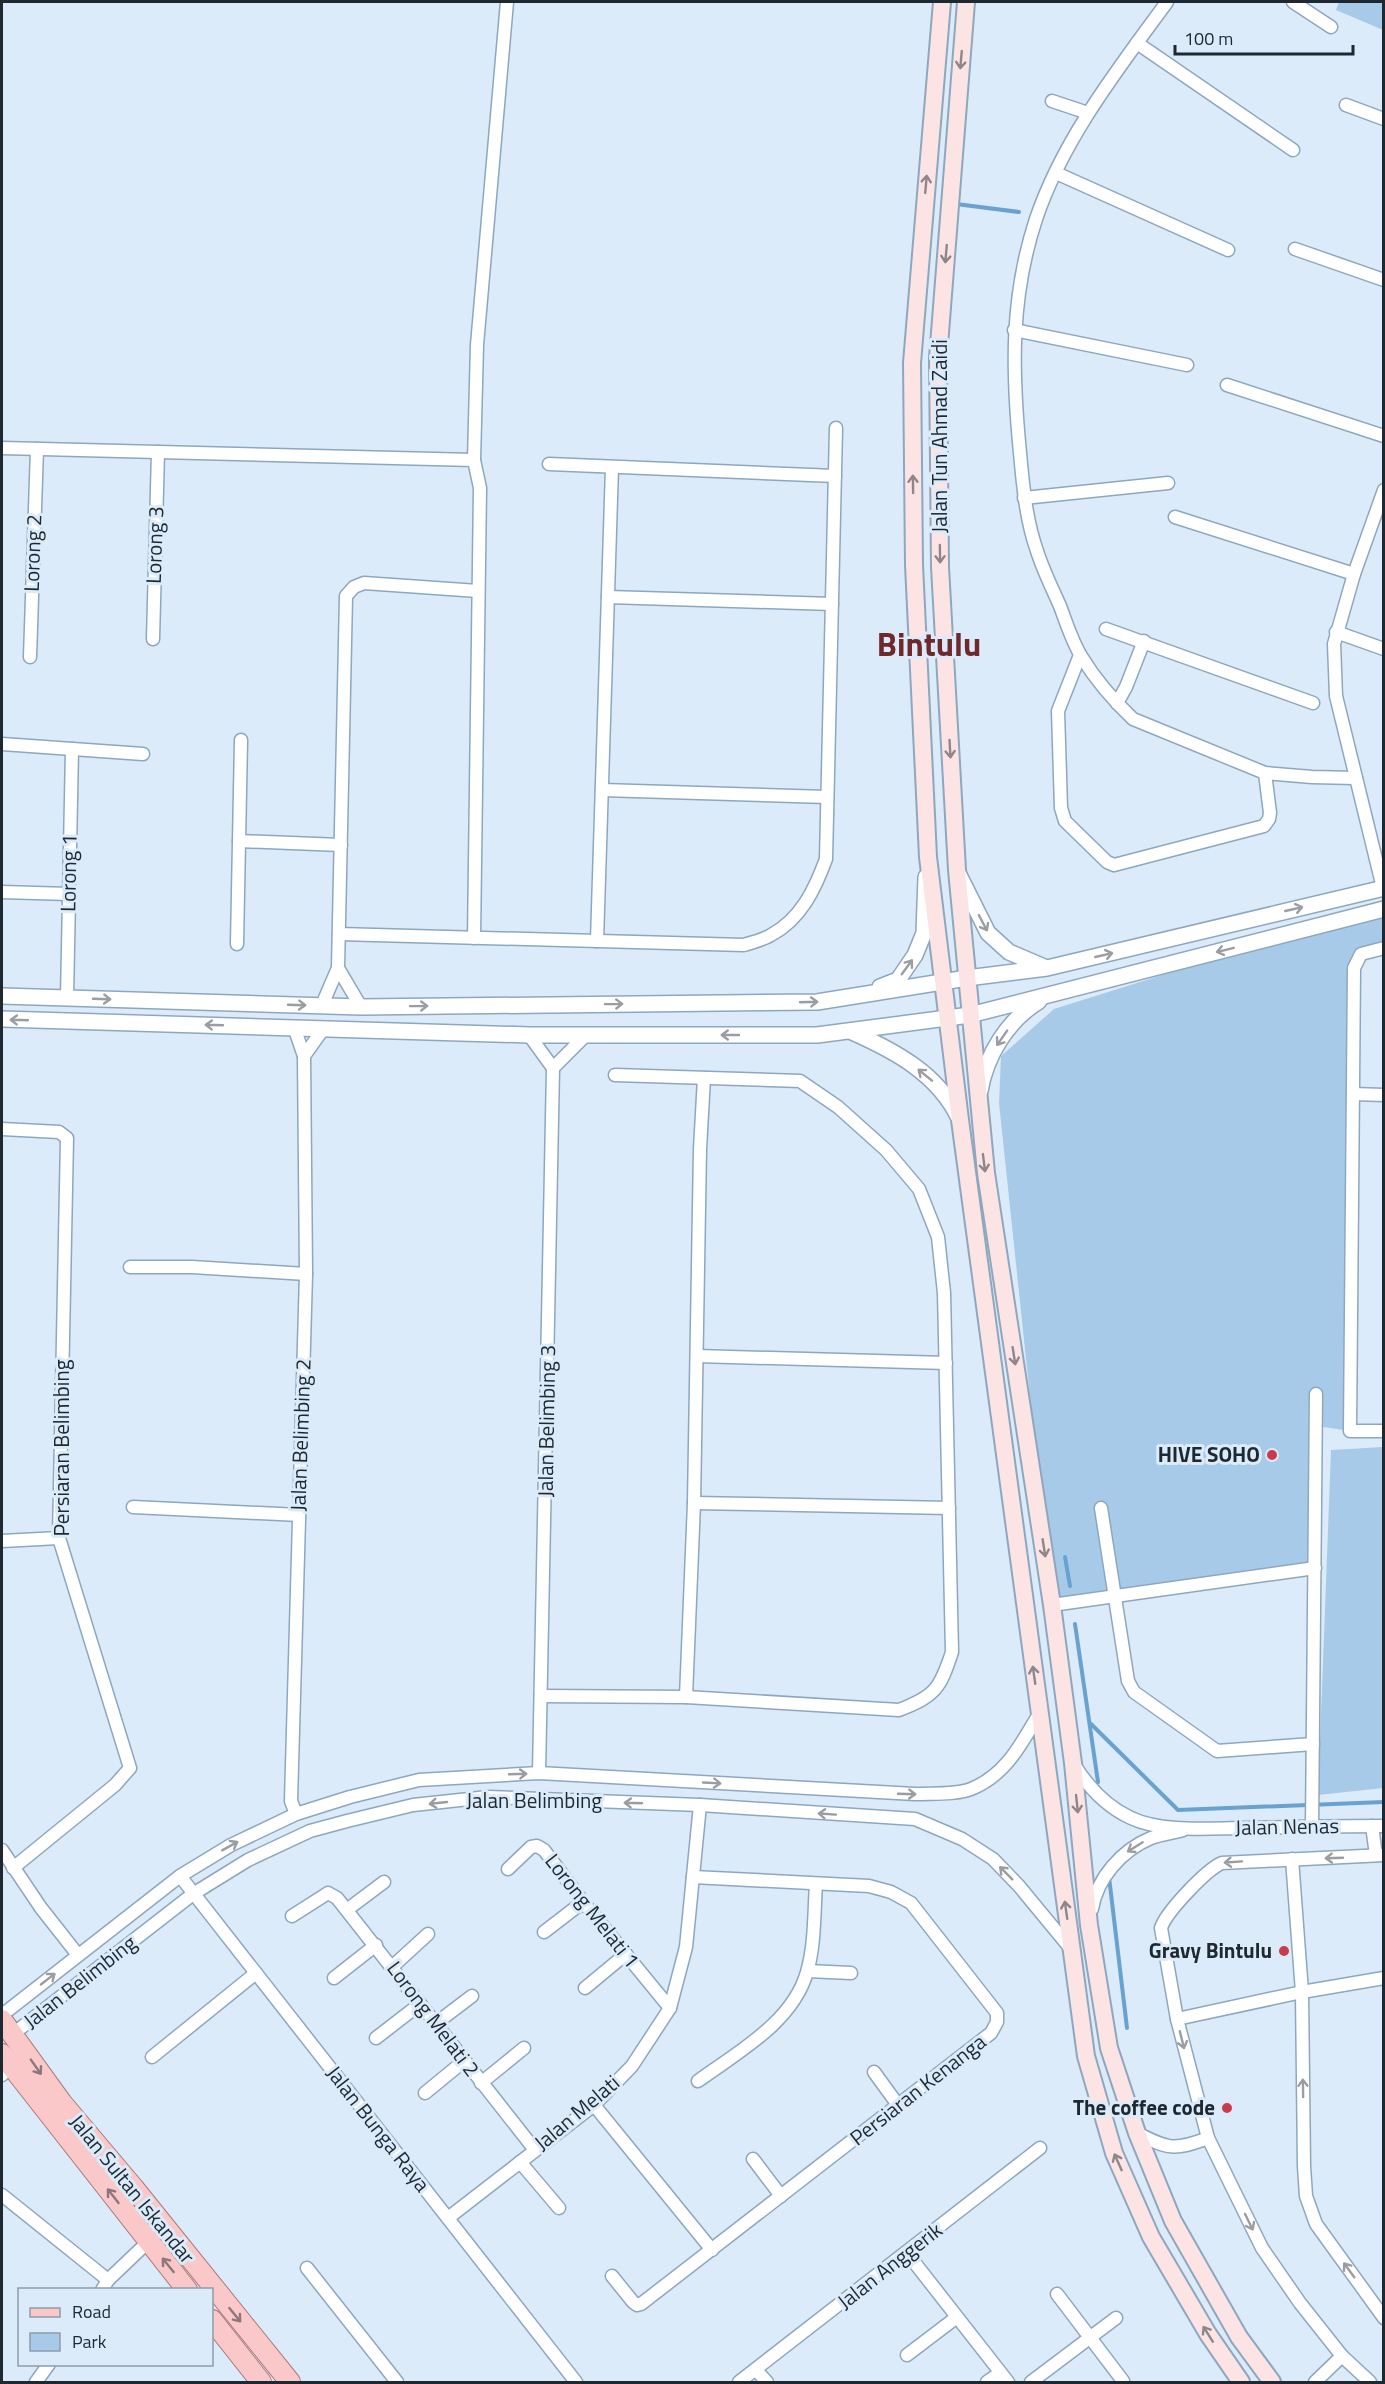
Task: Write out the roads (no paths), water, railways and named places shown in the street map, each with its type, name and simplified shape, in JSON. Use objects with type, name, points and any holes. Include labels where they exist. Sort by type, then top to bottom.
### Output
[{"type":"main road","name":"Jalan Tun Ahmad Zaidi","points":[[942,2],[912,363],[914,565],[928,857],[960,1120],[1086,2056],[1114,2153],[1151,2237],[1208,2334],[1241,2382]]},
{"type":"main road","name":"Jalan Tun Ahmad Zaidi","points":[[966,2],[938,358],[940,567],[957,870],[986,1173],[1052,1605],[1073,1763],[1089,1925],[1110,2048],[1137,2133],[1173,2220],[1239,2337],[1272,2382]]},
{"type":"main road","name":"Jalan Sultan Iskandar","points":[[7,2027],[62,2103],[133,2187],[290,2382]]},
{"type":"main road","name":"Jalan Sultan Iskandar","points":[[5,2065],[187,2288]]},
{"type":"main road","points":[[213,2321],[261,2382]]},
{"type":"street","points":[[474,938],[480,488],[474,460],[477,345],[507,2]]},
{"type":"street","points":[[1167,2],[1088,113],[1056,173],[1036,218],[1026,255],[1018,292],[1014,330],[1014,389],[1024,498],[1036,550],[1080,655],[1117,703],[1133,719],[1265,773],[1312,777],[1356,777]]},
{"type":"street","points":[[1293,2],[1331,27]]},
{"type":"street","points":[[1137,43],[1293,150]]},
{"type":"street","points":[[1052,101],[1088,113]]},
{"type":"street","points":[[1346,105],[1383,119]]},
{"type":"street","points":[[1056,173],[1228,250]]},
{"type":"street","points":[[1295,249],[1383,280]]},
{"type":"street","points":[[1014,330],[1187,365]]},
{"type":"street","points":[[1227,385],[1383,436]]},
{"type":"street","points":[[339,933],[744,945],[771,935],[798,914],[817,885],[826,859],[836,428]]},
{"type":"street","points":[[2,448],[474,460]]},
{"type":"street","name":"Lorong 2","points":[[30,657],[37,449]]},
{"type":"street","name":"Lorong 3","points":[[153,639],[158,452]]},
{"type":"street","points":[[549,464],[835,476]]},
{"type":"street","points":[[597,941],[612,467]]},
{"type":"street","points":[[1024,498],[1168,483]]},
{"type":"street","points":[[2,996],[361,1007],[817,1002],[967,978],[1047,968],[1383,888],[1336,696],[1334,644],[1354,574],[1380,507],[1383,490]]},
{"type":"street","points":[[1175,517],[1354,574]]},
{"type":"street","points":[[322,1005],[338,968],[346,596],[354,587],[364,583],[478,591]]},
{"type":"street","points":[[608,597],[832,604]]},
{"type":"street","points":[[1106,629],[1144,640],[1313,703]]},
{"type":"street","points":[[1336,632],[1383,649]]},
{"type":"street","points":[[1117,703],[1126,687],[1144,640]]},
{"type":"street","points":[[1080,655],[1058,711],[1061,808],[1065,821],[1107,862],[1114,865],[1264,826],[1270,813],[1265,773]]},
{"type":"street","points":[[237,944],[241,740]]},
{"type":"street","points":[[2,744],[143,754]]},
{"type":"street","name":"Lorong 1","points":[[67,998],[72,749]]},
{"type":"street","points":[[602,790],[827,797]]},
{"type":"street","points":[[239,841],[341,844]]},
{"type":"street","points":[[858,996],[898,980],[915,955],[924,933],[928,857]]},
{"type":"street","points":[[957,870],[988,933],[1009,952],[1047,968]]},
{"type":"street","points":[[2,892],[69,894]]},
{"type":"street","points":[[2,1019],[529,1035],[817,1035],[970,1016],[1383,909]]},
{"type":"street","points":[[1383,948],[1361,954],[1354,968],[1350,1431],[1383,1431]]},
{"type":"street","points":[[338,968],[361,1007]]},
{"type":"street","points":[[978,1105],[981,1083],[992,1052],[1012,1023],[1037,1002],[1064,992]]},
{"type":"street","name":"Jalan Belimbing 2","points":[[294,1027],[303,1056],[306,1274],[291,1801],[296,1814]]},
{"type":"street","points":[[303,1056],[324,1028]]},
{"type":"street","points":[[852,1032],[886,1047],[928,1077],[951,1102],[960,1120]]},
{"type":"street","points":[[529,1035],[554,1068],[586,1035]]},
{"type":"street","name":"Jalan Belimbing 3","points":[[539,1773],[554,1068]]},
{"type":"street","points":[[541,1696],[686,1697],[899,1710],[924,1700],[943,1680],[952,1652],[944,1293],[938,1237],[919,1189],[886,1150],[838,1107],[800,1081],[615,1075]]},
{"type":"street","points":[[686,1697],[694,1503],[704,1078]]},
{"type":"street","points":[[1353,1094],[1383,1095]]},
{"type":"street","name":"Persiaran Belimbing","points":[[2,1129],[59,1132],[67,1138],[59,1538],[130,1768],[115,1785],[13,1868]]},
{"type":"street","points":[[130,1267],[306,1274]]},
{"type":"street","points":[[697,1356],[946,1363]]},
{"type":"street","points":[[1312,1827],[1316,1394]]},
{"type":"street","points":[[694,1503],[949,1508]]},
{"type":"street","points":[[133,1507],[299,1515]]},
{"type":"street","points":[[1101,1508],[1128,1681],[1134,1692],[1216,1751],[1313,1744]]},
{"type":"street","points":[[2,1541],[59,1538]]},
{"type":"street","points":[[1052,1605],[1315,1568]]},
{"type":"street","name":"Jalan Belimbing","points":[[2,2015],[180,1876],[231,1845],[296,1814],[350,1797],[419,1780],[539,1773],[915,1794],[950,1792],[970,1789],[993,1777],[1014,1757],[1039,1714]]},
{"type":"street","name":"Jalan Nenas","points":[[1073,1763],[1088,1786],[1109,1805],[1132,1819],[1190,1829],[1378,1826]]},
{"type":"street","name":"Jalan Belimbing","points":[[7,2027],[193,1894],[248,1860],[310,1831],[413,1805],[488,1797],[700,1805],[915,1819],[962,1839],[993,1859],[1019,1886],[1071,1950]]},
{"type":"street","name":"Jalan Melati","points":[[448,2218],[594,2105],[632,2066],[670,2008],[686,1947],[700,1805]]},
{"type":"street","points":[[1370,2382],[1342,2356],[1300,2303],[1262,2248],[1208,2138],[1177,2019],[1161,1928],[1166,1917],[1214,1866],[1222,1863],[1380,1855],[1378,1826]]},
{"type":"street","name":"Jalan Nenas","points":[[1089,1925],[1094,1893],[1120,1857],[1152,1838],[1190,1829]]},
{"type":"street","name":"Lorong Melati 1","points":[[508,1869],[531,1846],[544,1850],[583,1902],[670,2008]]},
{"type":"street","name":"Jalan Belimbing","points":[[2,1850],[78,1955]]},
{"type":"street","points":[[1292,1859],[1302,1992],[1306,2196],[1316,2224],[1383,2318]]},
{"type":"street","name":"Jalan Bunga Raya","points":[[180,1876],[576,2382]]},
{"type":"street","name":"Persiaran Kenanga","points":[[612,2276],[633,2302],[637,2305],[641,2304],[991,2033],[997,2022],[997,2013],[911,1903],[891,1892],[869,1886],[693,1877]]},
{"type":"street","points":[[348,1909],[384,1882]]},
{"type":"street","points":[[698,2081],[764,2033],[781,2017],[798,1993],[808,1971],[816,1884]]},
{"type":"street","name":"Lorong Melati 2","points":[[292,1916],[328,1893],[337,1898],[393,1966],[435,2024],[535,2150]]},
{"type":"street","points":[[544,1932],[583,1902]]},
{"type":"street","points":[[393,1966],[428,1934]]},
{"type":"street","points":[[334,1977],[376,1945]]},
{"type":"street","points":[[585,1988],[626,1954]]},
{"type":"street","points":[[808,1971],[851,1973]]},
{"type":"street","points":[[152,2057],[256,1973]]},
{"type":"street","points":[[1177,2019],[1302,1992],[1383,1978]]},
{"type":"street","points":[[435,2024],[472,1996]]},
{"type":"street","points":[[376,2038],[420,2004]]},
{"type":"street","points":[[482,2083],[524,2048]]},
{"type":"street","points":[[425,2093],[464,2061]]},
{"type":"street","points":[[874,2072],[898,2105]]},
{"type":"street","points":[[594,2105],[712,2250]]},
{"type":"street","points":[[1137,2133],[1163,2146],[1185,2147],[1208,2138]]},
{"type":"street","name":"Jalan Anggerik","points":[[739,2382],[1040,2148]]},
{"type":"street","points":[[753,2159],[780,2196]]},
{"type":"street","points":[[520,2162],[559,2208]]},
{"type":"street","points":[[2,2195],[105,2285],[149,2241]]},
{"type":"street","points":[[907,2253],[1004,2378],[987,2382]]},
{"type":"street","points":[[307,2268],[397,2382]]},
{"type":"street","points":[[1057,2294],[1123,2381]]},
{"type":"street","points":[[907,2355],[957,2317]]},
{"type":"street","points":[[1031,2382],[1116,2318]]},
{"type":"street","points":[[1315,2382],[1342,2356]]},
{"type":"street","points":[[40,2381],[48,2366]]},
{"type":"street","points":[[756,2370],[767,2382]]},
{"type":"waterway","points":[[957,203],[1019,212]]},
{"type":"waterway","points":[[1065,1557],[1070,1586]]},
{"type":"waterway","points":[[1075,1624],[1098,1782]]},
{"type":"waterway","points":[[1091,1724],[1178,1810],[1384,1802]]},
{"type":"waterway","points":[[1109,1877],[1127,2028]]},
{"type":"place","name":"HIVE SOHO","points":[[1272,1455]]},
{"type":"place","name":"Gravy Bintulu","points":[[1284,1951]]},
{"type":"place","name":"The coffee code","points":[[1227,2108]]},
{"type":"district","name":"Bintulu","points":[[929,644]]}]
